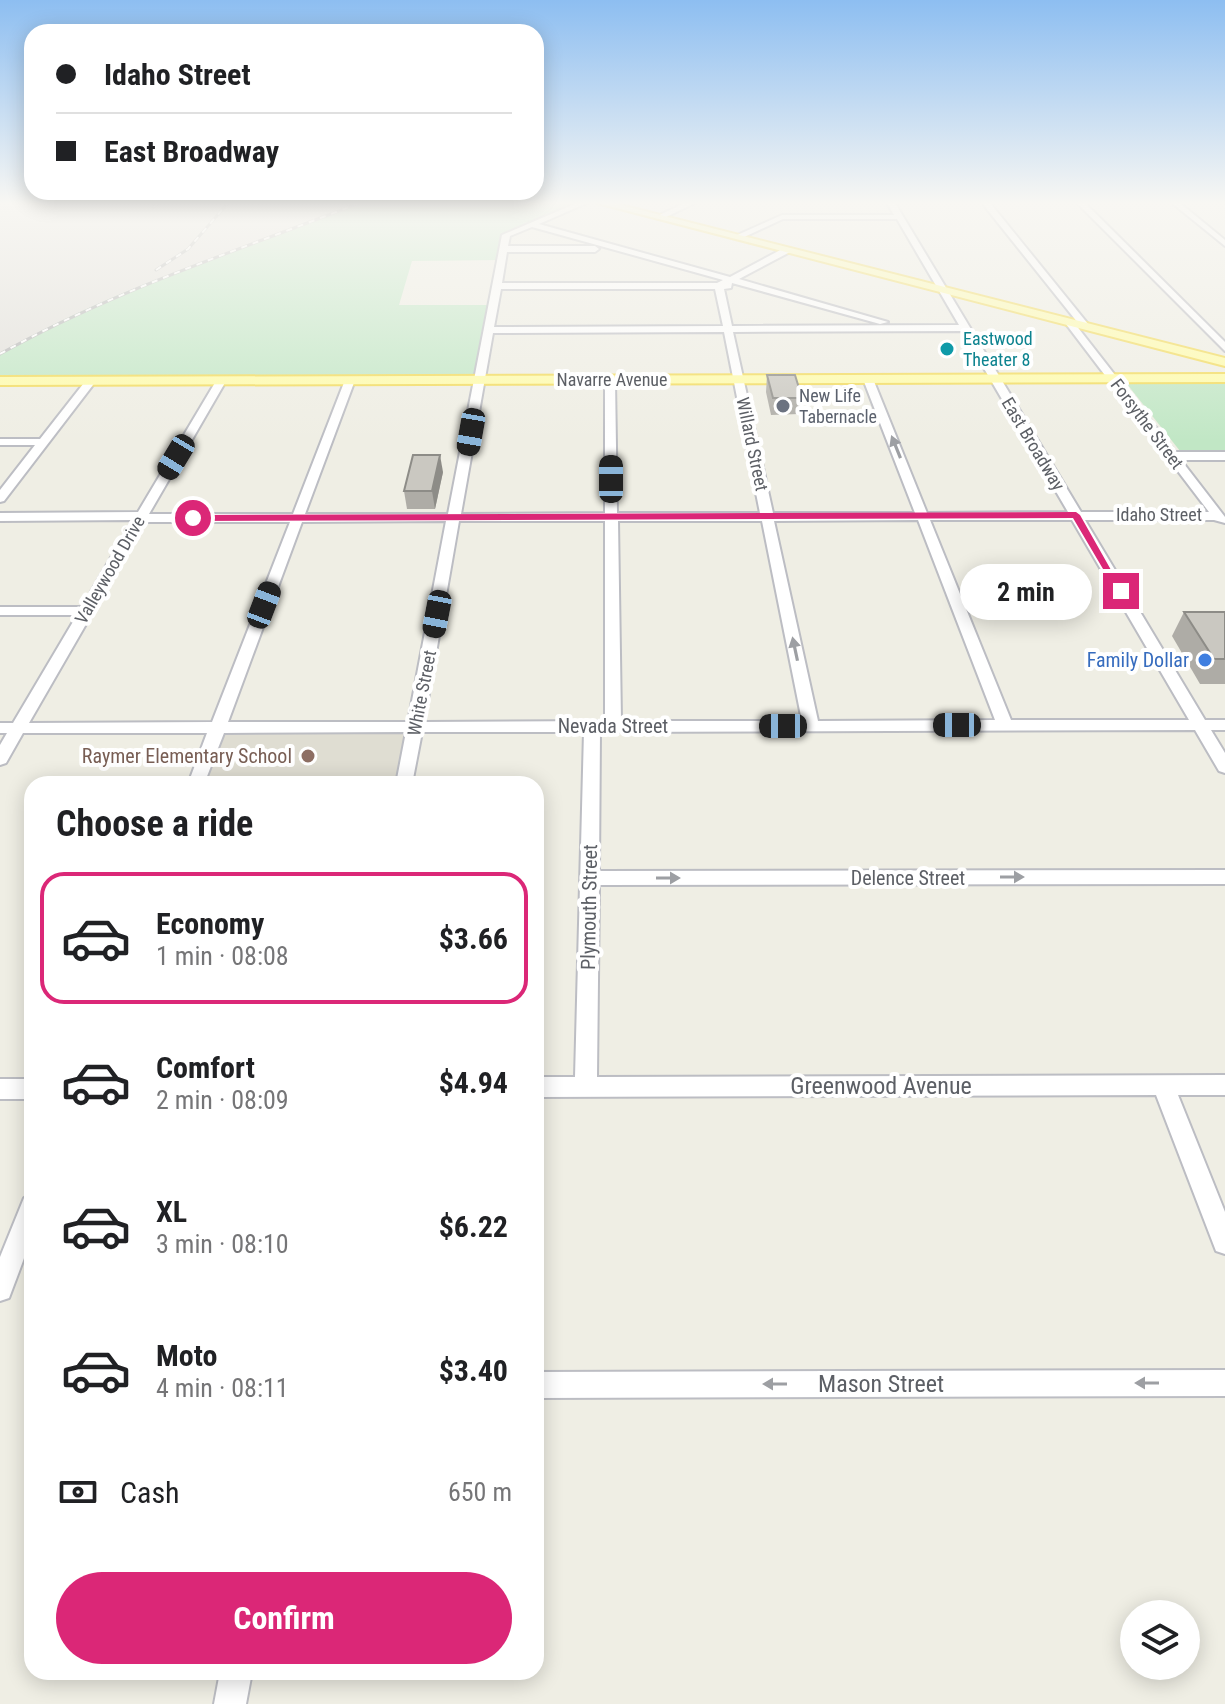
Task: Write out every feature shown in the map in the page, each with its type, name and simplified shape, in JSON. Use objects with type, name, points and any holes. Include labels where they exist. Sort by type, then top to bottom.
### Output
[{"type":"main road","points":[[914,283],[1225,362]]},
{"type":"main road","name":"Navarre Avenue","points":[[0,381],[1225,378]]},
{"type":"street","name":"White Street","points":[[406,776],[498,283]]},
{"type":"street","points":[[719,286],[725,283]]},
{"type":"street","points":[[739,283],[905,328]]},
{"type":"street","name":"East Broadway","points":[[938,283],[1225,767]]},
{"type":"street","points":[[1050,283],[1085,326]]},
{"type":"street","points":[[1160,283],[1225,348]]},
{"type":"street","points":[[497,286],[751,286]]},
{"type":"street","name":"Willard Street","points":[[719,286],[811,726]]},
{"type":"street","name":"Forsythe Street","points":[[1069,322],[1221,520]]},
{"type":"street","points":[[489,330],[965,328]]},
{"type":"street","points":[[868,379],[1005,725]]},
{"type":"street","points":[[199,776],[350,380]]},
{"type":"street","points":[[610,380],[613,726]]},
{"type":"street","points":[[0,498],[91,381]]},
{"type":"street","name":"Valleywood Drive","points":[[0,759],[221,381]]},
{"type":"street","points":[[0,442],[44,442]]},
{"type":"street","points":[[1172,456],[1225,456]]},
{"type":"street","name":"Idaho Street","points":[[0,517],[1076,515],[1221,520]]},
{"type":"street","points":[[0,611],[86,611]]},
{"type":"street","name":"Nevada Street","points":[[0,728],[1225,725]]},
{"type":"street","name":"Plymouth Street","points":[[586,1087],[592,726]]},
{"type":"street","name":"Delence Street","points":[[590,878],[1225,877]]},
{"type":"street","name":"Greenwood Avenue","points":[[544,1087],[1225,1085]]},
{"type":"street","points":[[1163,1086],[1225,1242]]},
{"type":"street","points":[[0,1089],[24,1089]]},
{"type":"street","points":[[0,1289],[24,1227]]},
{"type":"street","name":"Mason Street","points":[[544,1385],[1225,1383]]},
{"type":"street","points":[[230,1704],[234,1680]]},
{"type":"shaded area","points":[[0,283],[164,283],[25,339],[0,354]]},
{"type":"shaded area","name":"Raymer Elementary School","points":[[416,727],[406,776],[199,776],[218,728]]},
{"type":"green space","points":[[150,283],[406,283],[399,305],[494,305],[481,380],[0,381],[0,354],[43,330]]},
{"type":"green space","points":[[1127,384],[1225,384],[1225,451],[1180,451]]},
{"type":"building","points":[[767,375],[795,375],[802,398],[773,398]]},
{"type":"building","points":[[413,455],[440,455],[432,491],[404,491]]},
{"type":"building","points":[[1184,612],[1225,612],[1225,659],[1214,659]]},
{"type":"railway","points":[[0,354],[87,310],[152,283]]},
{"type":"place","name":"Eastwood Theater 8","points":[[947,349]]},
{"type":"place","name":"New Life Tabernacle","points":[[783,406]]},
{"type":"place","name":"Family Dollar","points":[[1205,660]]},
{"type":"place","name":"Raymer Elementary School","points":[[308,756]]},
{"type":"route","points":[[193,518],[1076,515],[1121,591]]}]
